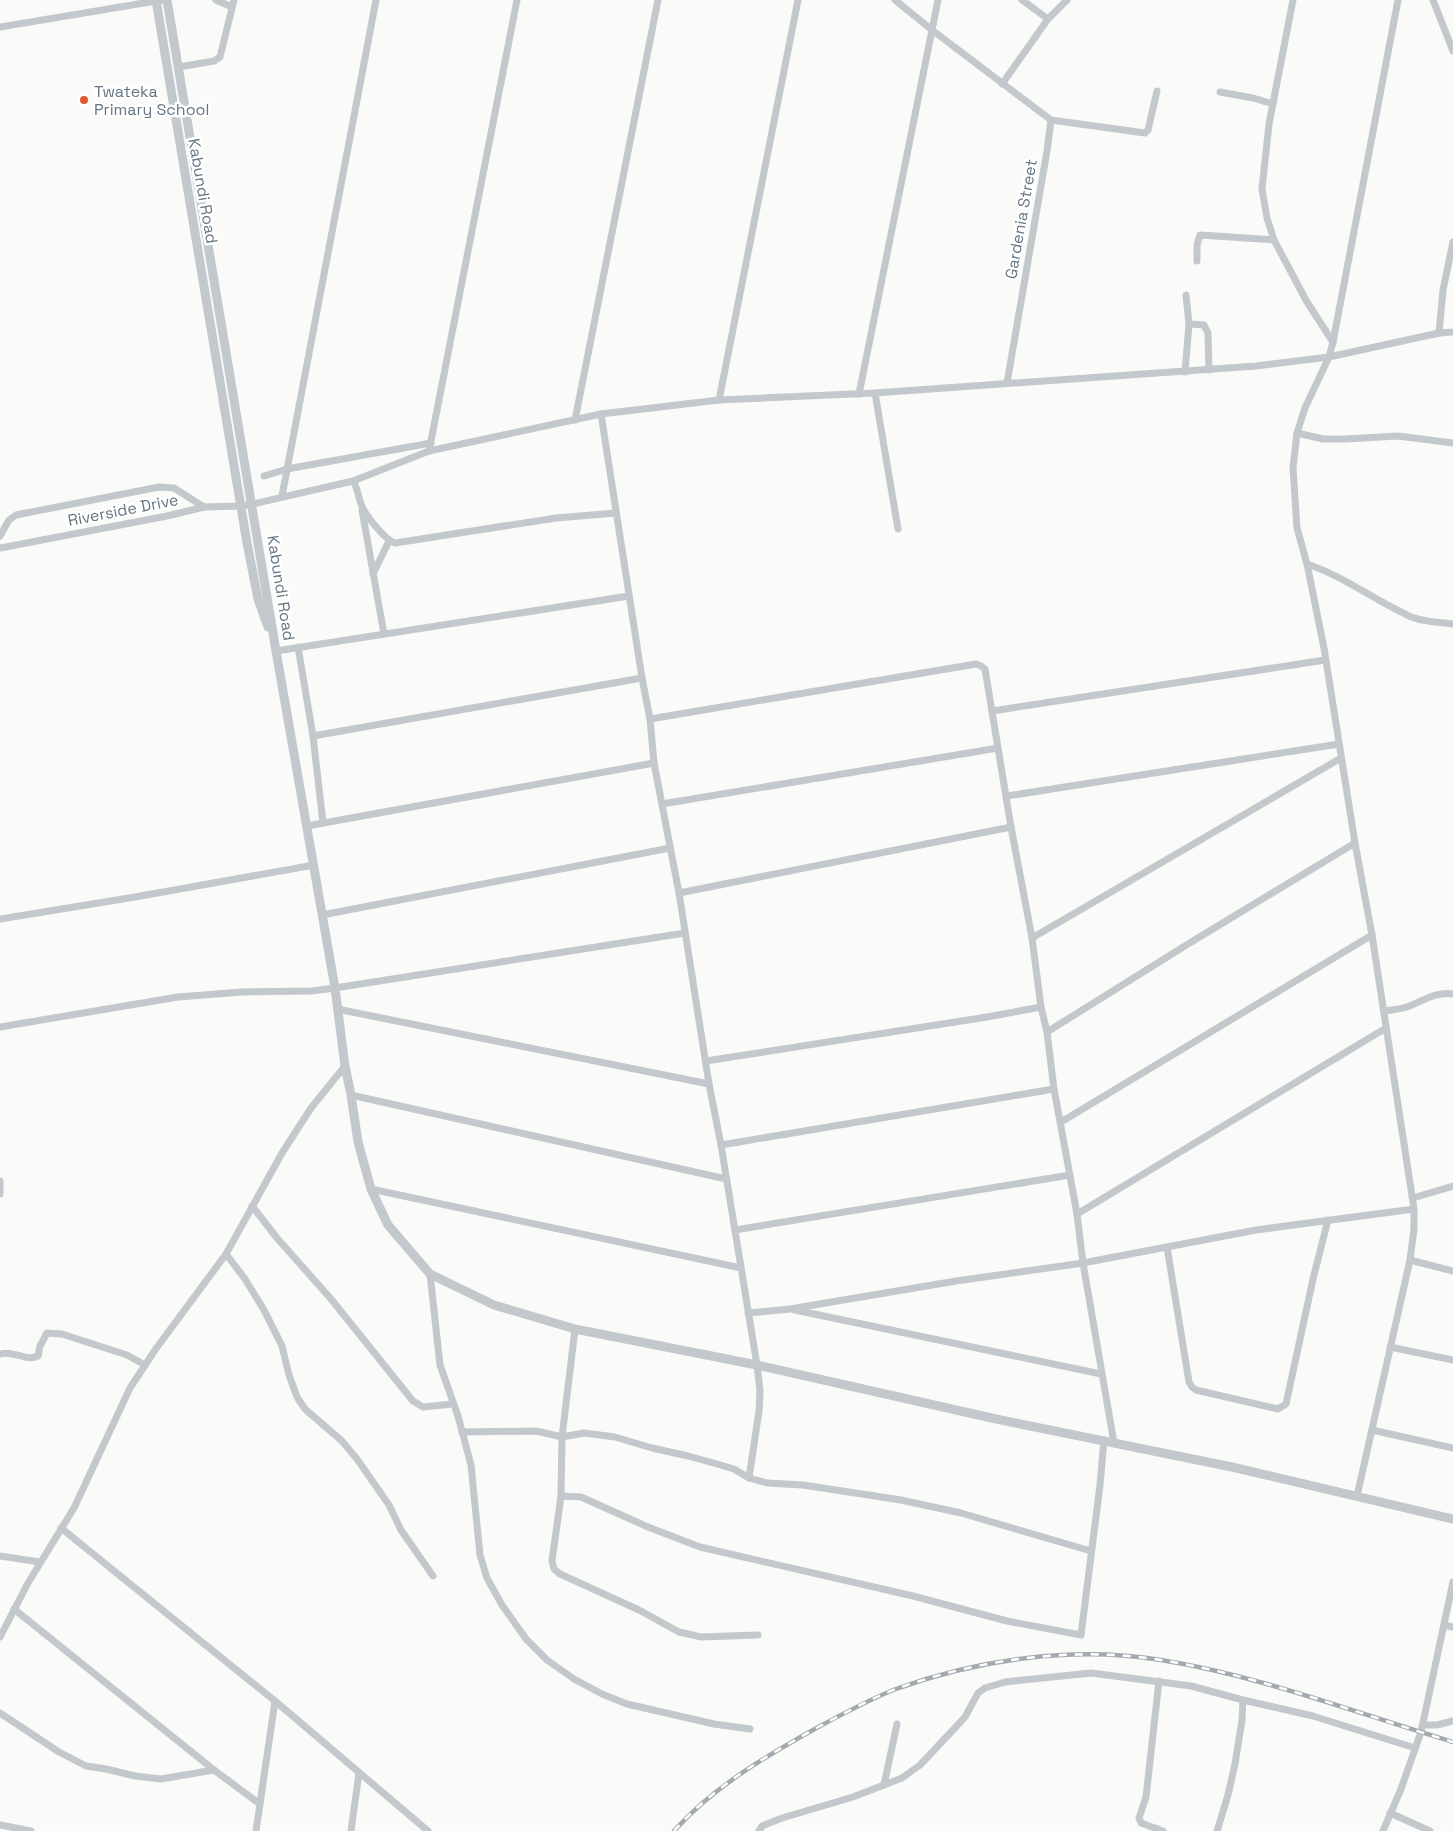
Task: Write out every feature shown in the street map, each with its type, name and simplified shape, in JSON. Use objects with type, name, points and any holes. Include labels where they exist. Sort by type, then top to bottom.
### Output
[{"type":"street","name":"Kabundi Road","points":[[158,0],[241,506],[258,599],[276,651]]},
{"type":"street","points":[[0,27],[158,0]]},
{"type":"street","name":"Kabundi Road","points":[[167,0],[276,651]]},
{"type":"street","points":[[179,67],[214,61],[220,57],[233,3],[216,0]]},
{"type":"street","points":[[282,496],[376,0]]},
{"type":"street","points":[[429,451],[517,0]]},
{"type":"street","points":[[575,420],[658,0]]},
{"type":"street","points":[[719,400],[798,0]]},
{"type":"street","points":[[896,0],[932,30],[1050,120],[1145,133],[1148,130],[1157,91]]},
{"type":"street","points":[[859,394],[938,0]]},
{"type":"street","points":[[1022,0],[1048,19]]},
{"type":"street","points":[[1002,84],[1048,19],[1067,0]]},
{"type":"street","points":[[1293,0],[1264,158],[1262,189],[1267,218],[1274,240],[1307,302],[1332,342]]},
{"type":"street","points":[[1357,1496],[1410,1260],[1414,1229],[1414,1208],[1372,935],[1325,660],[1307,564],[1296,528],[1293,468],[1297,433],[1305,408],[1329,357],[1398,0]]},
{"type":"street","points":[[1433,0],[1453,51]]},
{"type":"street","points":[[1220,92],[1273,104]]},
{"type":"street","name":"Gardenia Street","points":[[1007,383],[1047,151],[1050,120]]},
{"type":"street","points":[[188,190],[199,188]]},
{"type":"street","points":[[1197,261],[1197,245],[1200,235],[1274,240]]},
{"type":"street","points":[[1439,333],[1443,290],[1453,242]]},
{"type":"street","points":[[1185,372],[1189,324],[1186,295]]},
{"type":"street","points":[[1189,324],[1204,325],[1208,333],[1209,370]]},
{"type":"street","name":"Riverside Drive","points":[[0,548],[167,516],[204,507],[252,504],[353,481],[429,451],[602,414],[719,400],[859,394],[1209,370],[1329,357],[1439,333],[1453,332]]},
{"type":"street","points":[[875,393],[898,528]]},
{"type":"street","points":[[602,414],[629,596],[650,718],[654,763],[679,893],[709,1084],[721,1144],[757,1365],[760,1391],[759,1411],[749,1478]]},
{"type":"street","points":[[1297,433],[1323,438],[1345,439],[1398,436],[1453,443]]},
{"type":"street","points":[[264,476],[287,469],[431,443]]},
{"type":"street","points":[[353,481],[359,491],[384,634]]},
{"type":"street","points":[[0,536],[9,520],[16,515],[159,487],[174,488],[204,507]]},
{"type":"street","points":[[361,505],[389,542],[396,543],[556,518],[616,513]]},
{"type":"street","points":[[373,574],[389,542]]},
{"type":"street","points":[[1307,564],[1325,570],[1409,616],[1453,624]]},
{"type":"street","points":[[629,596],[276,651],[335,988],[345,1066],[358,1142],[371,1189],[388,1225],[430,1274],[494,1305],[575,1329],[757,1365],[996,1419],[1232,1467],[1453,1519]]},
{"type":"street","points":[[298,647],[323,823]]},
{"type":"street","points":[[992,710],[1325,660]]},
{"type":"street","points":[[650,718],[976,664],[984,669],[1032,938],[1054,1089],[1062,1122],[1083,1263],[1114,1443]]},
{"type":"street","points":[[312,736],[642,678]]},
{"type":"street","points":[[1006,796],[1339,744]]},
{"type":"street","points":[[662,804],[998,748]]},
{"type":"street","points":[[1032,938],[1341,758]]},
{"type":"street","points":[[307,826],[654,763]]},
{"type":"street","points":[[679,893],[1011,827]]},
{"type":"street","points":[[1046,1032],[1355,843]]},
{"type":"street","points":[[322,915],[670,848]]},
{"type":"street","points":[[0,919],[314,865]]},
{"type":"street","points":[[0,1027],[178,997],[242,992],[311,991],[335,988],[685,934]]},
{"type":"street","points":[[1062,1122],[1372,935]]},
{"type":"street","points":[[1384,1011],[1406,1007],[1445,992],[1453,994]]},
{"type":"street","points":[[706,1061],[987,1017],[1041,1006]]},
{"type":"street","points":[[337,1009],[709,1084]]},
{"type":"street","points":[[1077,1214],[1386,1028]]},
{"type":"street","points":[[0,1637],[40,1562],[74,1508],[118,1410],[130,1388],[145,1364],[226,1254],[282,1153],[311,1108],[345,1066]]},
{"type":"street","points":[[721,1144],[1054,1089]]},
{"type":"street","points":[[351,1095],[726,1178]]},
{"type":"street","points":[[735,1230],[1070,1175]]},
{"type":"street","points":[[0,1180],[0,1194]]},
{"type":"street","points":[[1413,1198],[1453,1186]]},
{"type":"street","points":[[371,1189],[741,1268]]},
{"type":"street","points":[[252,1206],[277,1238],[332,1299],[413,1401],[424,1408],[453,1404]]},
{"type":"street","points":[[748,1313],[790,1309],[937,1284],[1083,1263],[1256,1230],[1414,1208]]},
{"type":"street","points":[[1167,1247],[1189,1382],[1192,1387],[1196,1390],[1278,1409],[1286,1404],[1328,1220]]},
{"type":"street","points":[[226,1254],[245,1279],[264,1310],[282,1346],[297,1397],[305,1409],[342,1441],[357,1459],[389,1505],[401,1530],[434,1576]]},
{"type":"street","points":[[1410,1260],[1453,1271]]},
{"type":"street","points":[[430,1274],[440,1365],[471,1465],[480,1555],[487,1578],[502,1605],[526,1639],[547,1660],[574,1679],[627,1704],[714,1724],[750,1729]]},
{"type":"street","points":[[790,1309],[1101,1374]]},
{"type":"street","points":[[575,1329],[562,1437],[561,1496],[552,1561],[554,1569],[560,1574],[639,1610],[679,1632],[701,1637],[758,1635]]},
{"type":"street","points":[[0,1354],[5,1352],[33,1358],[38,1356],[40,1346],[47,1333],[62,1334],[145,1364]]},
{"type":"street","points":[[1390,1347],[1453,1360]]},
{"type":"street","points":[[1372,1430],[1453,1448]]},
{"type":"street","points":[[462,1432],[536,1431],[562,1437],[584,1433],[615,1437],[717,1464],[749,1478],[767,1483],[803,1485],[901,1500],[961,1513],[1091,1551]]},
{"type":"street","points":[[561,1496],[581,1497],[648,1527],[700,1547],[913,1596],[1007,1621],[1081,1635],[1104,1440]]},
{"type":"street","points":[[61,1528],[275,1701],[428,1831]]},
{"type":"street","points":[[0,1556],[40,1562]]},
{"type":"street","points":[[1383,1831],[1423,1725],[1453,1582]]},
{"type":"street","points":[[14,1609],[214,1770],[260,1804]]},
{"type":"street","points":[[1444,1625],[1453,1627]]},
{"type":"street","points":[[759,1831],[762,1826],[782,1818],[853,1798],[902,1778],[920,1765],[954,1730],[965,1717],[978,1693],[985,1688],[1005,1682],[1091,1674],[1191,1686],[1312,1716],[1415,1748]]},
{"type":"street","points":[[1159,1681],[1146,1797],[1139,1818],[1141,1823],[1163,1831]]},
{"type":"street","points":[[1217,1831],[1235,1764],[1244,1700]]},
{"type":"street","points":[[256,1831],[275,1701]]},
{"type":"street","points":[[0,1713],[59,1752],[86,1766],[161,1779],[214,1770]]},
{"type":"street","points":[[1423,1725],[1437,1725],[1453,1721]]},
{"type":"street","points":[[884,1786],[897,1724]]},
{"type":"street","points":[[351,1831],[359,1773]]},
{"type":"street","points":[[1390,1813],[1430,1831]]},
{"type":"street","points":[[0,1825],[31,1831]]},
{"type":"railway","points":[[674,1831],[706,1800],[742,1772],[800,1737],[867,1702],[896,1689],[960,1670],[1027,1658],[1095,1654],[1161,1660],[1198,1667],[1272,1685],[1453,1742]]},
{"type":"place","name":"Twateka Primary School","points":[[84,100]]}]
